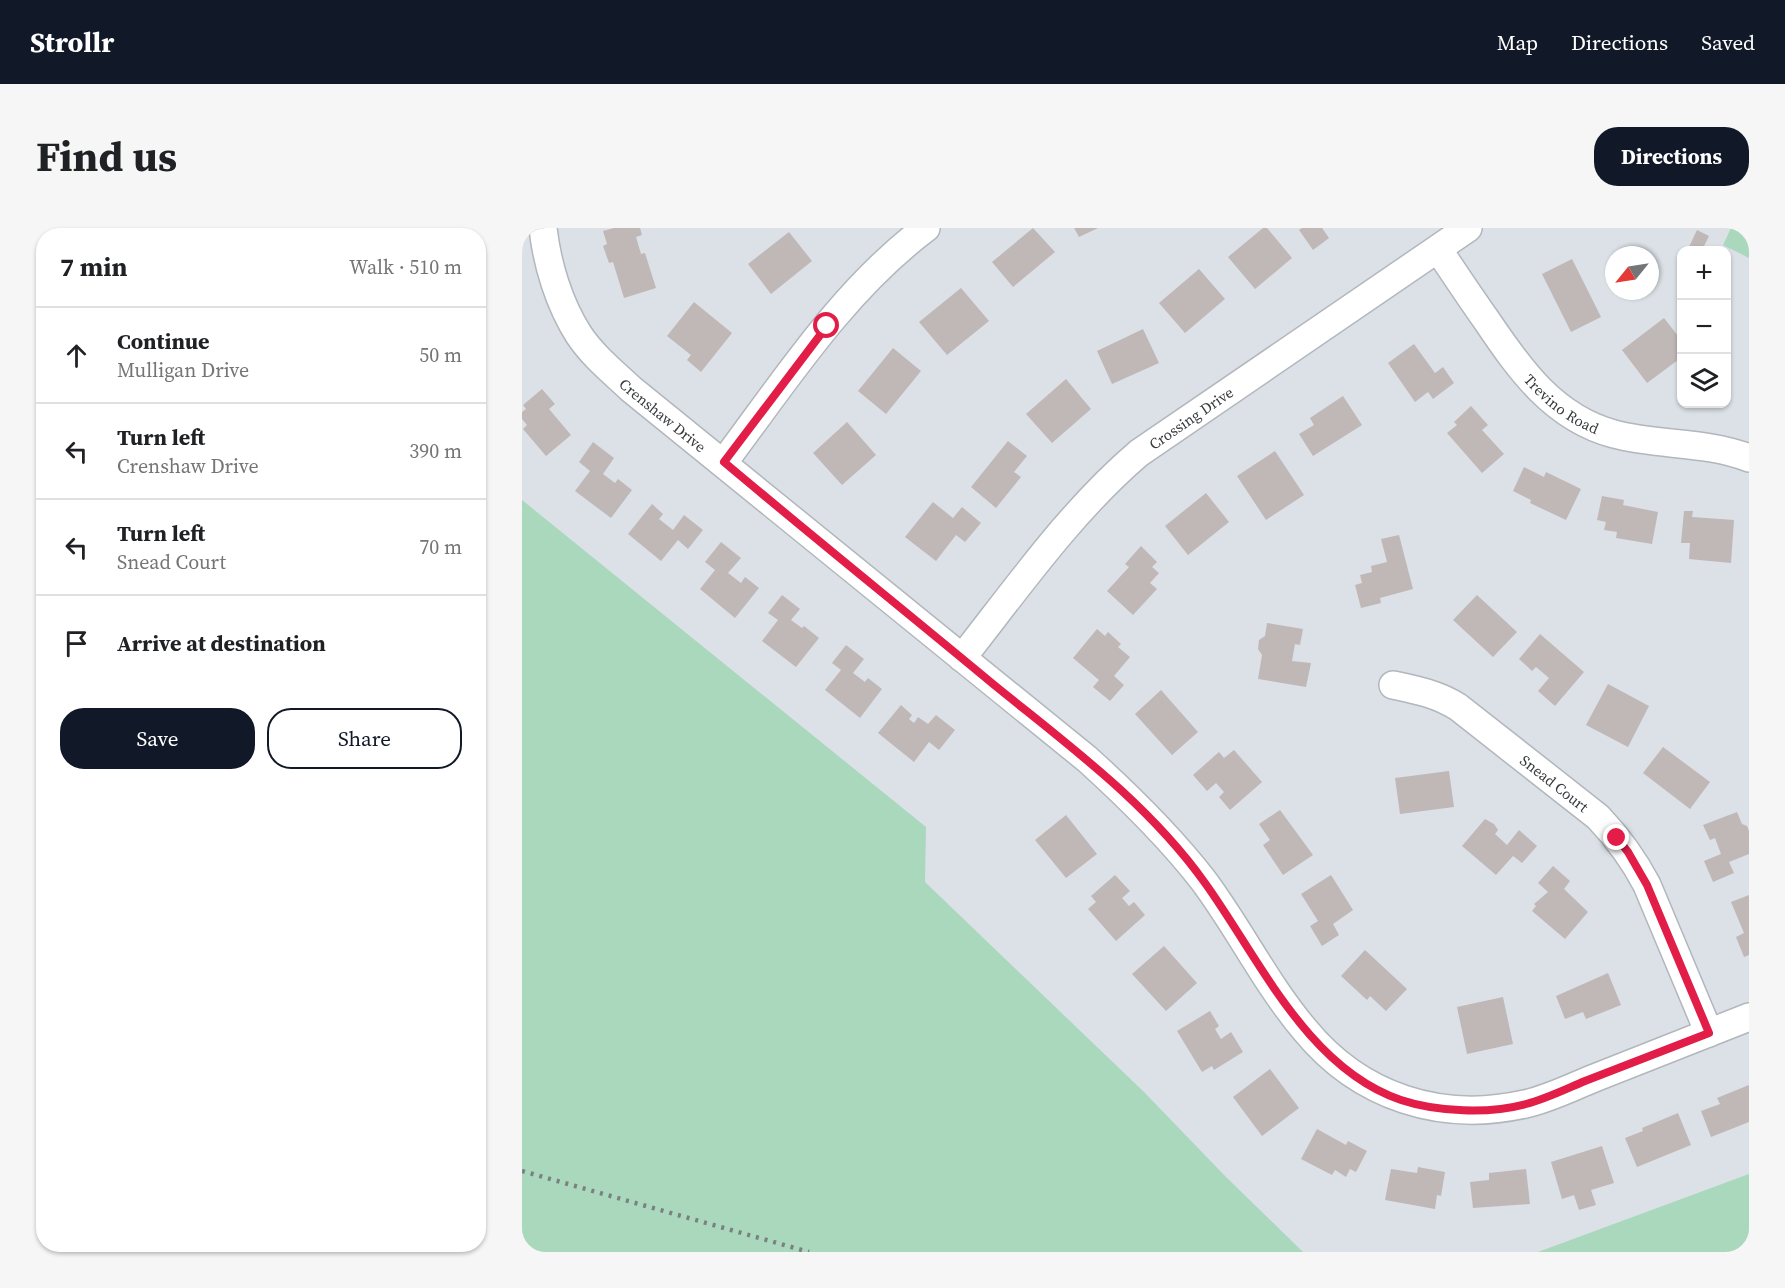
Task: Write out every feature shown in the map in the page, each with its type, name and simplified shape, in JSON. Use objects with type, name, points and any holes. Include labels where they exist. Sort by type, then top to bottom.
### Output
[{"type":"street","name":"Crenshaw Drive","points":[[543,228],[545,243],[564,307],[580,336],[602,362],[631,389],[724,462],[1087,759],[1134,801],[1174,844],[1204,882],[1288,1008],[1306,1031],[1329,1055],[1374,1088],[1401,1100],[1437,1108],[1462,1110],[1526,1104],[1749,1017]]},
{"type":"street","points":[[724,462],[827,326],[898,250],[926,228]]},
{"type":"street","name":"Crossing Drive","points":[[962,658],[1060,535],[1112,476],[1167,432],[1468,228]]},
{"type":"street","name":"Trevino Road","points":[[1438,249],[1517,366],[1542,394],[1569,414],[1612,434],[1708,446],[1749,458]]},
{"type":"street","name":"Snead Court","points":[[1393,686],[1424,691],[1442,697],[1458,707],[1598,817],[1628,852],[1647,885],[1709,1033]]},
{"type":"green space","points":[[1731,228],[1749,228],[1749,258],[1731,249],[1731,246],[1723,245]]},
{"type":"green space","points":[[522,500],[926,827],[925,882],[1144,1092],[1303,1252],[522,1252]]},
{"type":"green space","points":[[1749,1174],[1749,1252],[1538,1252]]},
{"type":"building","points":[[614,228],[640,228],[642,235],[636,237],[641,254],[645,253],[656,288],[624,298],[613,262],[609,263],[603,246],[607,244],[603,231]]},
{"type":"building","points":[[1033,228],[1055,252],[1013,287],[992,262]]},
{"type":"building","points":[[1074,228],[1098,228],[1079,237]]},
{"type":"building","points":[[1263,228],[1267,228],[1292,258],[1255,289],[1228,257]]},
{"type":"building","points":[[1322,228],[1329,238],[1313,250],[1299,230]]},
{"type":"building","points":[[1697,230],[1709,236],[1704,246],[1689,246]]},
{"type":"building","points":[[789,232],[812,261],[771,294],[748,264]]},
{"type":"building","points":[[1572,259],[1601,317],[1571,332],[1542,274]]},
{"type":"building","points":[[1199,269],[1225,299],[1185,333],[1159,303]]},
{"type":"building","points":[[961,288],[989,321],[947,355],[919,322]]},
{"type":"building","points":[[694,302],[732,333],[701,372],[687,360],[691,355],[667,336]]},
{"type":"building","points":[[1664,318],[1677,335],[1677,361],[1647,383],[1622,350]]},
{"type":"building","points":[[1143,329],[1159,363],[1112,384],[1097,351]]},
{"type":"building","points":[[1414,344],[1435,373],[1443,367],[1454,383],[1433,399],[1428,392],[1415,402],[1388,363]]},
{"type":"building","points":[[893,348],[921,371],[886,414],[858,391]]},
{"type":"building","points":[[1066,379],[1091,409],[1052,443],[1026,414]]},
{"type":"building","points":[[542,389],[555,404],[549,409],[571,435],[546,456],[523,429],[527,425],[522,419],[522,412],[526,409],[523,405]]},
{"type":"building","points":[[1343,396],[1362,425],[1313,456],[1299,434],[1314,425],[1310,418]]},
{"type":"building","points":[[1471,406],[1488,425],[1482,430],[1504,454],[1482,473],[1447,433],[1457,425],[1454,422]]},
{"type":"building","points":[[847,422],[876,455],[842,485],[813,453]]},
{"type":"building","points":[[1008,441],[1027,456],[1014,472],[1021,477],[996,508],[971,487]]},
{"type":"building","points":[[593,442],[614,458],[603,474],[615,483],[618,479],[632,490],[611,518],[575,491],[590,471],[579,462]]},
{"type":"building","points":[[1275,451],[1304,495],[1266,520],[1237,476]]},
{"type":"building","points":[[1524,467],[1544,477],[1546,472],[1581,489],[1566,520],[1530,503],[1531,500],[1513,491]]},
{"type":"building","points":[[1206,493],[1229,522],[1188,555],[1165,526]]},
{"type":"building","points":[[1602,496],[1624,500],[1623,505],[1658,512],[1652,544],[1616,538],[1617,532],[1604,530],[1606,522],[1597,520]]},
{"type":"building","points":[[933,502],[953,518],[962,507],[981,523],[965,542],[956,535],[936,561],[905,537]]},
{"type":"building","points":[[652,504],[663,514],[659,519],[673,530],[684,515],[703,530],[688,549],[678,540],[661,561],[628,534]]},
{"type":"building","points":[[1684,511],[1693,511],[1692,517],[1734,520],[1731,563],[1689,559],[1690,543],[1681,543]]},
{"type":"building","points":[[1399,535],[1413,589],[1380,598],[1381,603],[1361,608],[1355,585],[1362,583],[1360,575],[1372,572],[1371,566],[1387,562],[1381,539]]},
{"type":"building","points":[[721,542],[741,558],[728,573],[741,583],[745,577],[759,588],[735,618],[700,589],[715,570],[705,562]]},
{"type":"building","points":[[1141,546],[1157,562],[1152,567],[1159,573],[1150,583],[1157,589],[1133,615],[1107,591],[1129,567],[1125,564]]},
{"type":"building","points":[[782,595],[800,609],[791,620],[802,628],[804,626],[819,638],[796,667],[762,641],[778,620],[768,613]]},
{"type":"building","points":[[1477,595],[1517,632],[1493,657],[1453,620]]},
{"type":"building","points":[[1267,623],[1303,629],[1300,645],[1295,644],[1292,661],[1311,663],[1306,687],[1258,679],[1262,655],[1258,649],[1259,640],[1265,636]]},
{"type":"building","points":[[1097,629],[1105,636],[1108,632],[1121,644],[1118,647],[1130,657],[1114,676],[1124,685],[1110,701],[1093,687],[1099,680],[1073,658]]},
{"type":"building","points":[[1540,634],[1584,672],[1555,706],[1538,691],[1549,678],[1536,667],[1532,671],[1519,659]]},
{"type":"building","points":[[846,645],[864,659],[853,673],[865,682],[868,678],[882,689],[860,718],[825,690],[841,670],[832,663]]},
{"type":"building","points":[[1608,684],[1649,706],[1628,747],[1586,725]]},
{"type":"building","points":[[1161,690],[1198,732],[1172,755],[1135,714]]},
{"type":"building","points":[[901,705],[912,715],[909,719],[914,723],[918,717],[928,724],[936,715],[955,730],[939,750],[929,742],[914,762],[878,733]]},
{"type":"building","points":[[1663,747],[1710,782],[1690,809],[1643,773]]},
{"type":"building","points":[[1234,750],[1262,782],[1230,810],[1219,797],[1224,792],[1216,783],[1207,791],[1193,775],[1219,752],[1224,758]]},
{"type":"building","points":[[1449,771],[1454,807],[1400,814],[1395,778]]},
{"type":"building","points":[[1280,810],[1313,855],[1283,875],[1263,845],[1270,840],[1259,824]]},
{"type":"building","points":[[1737,812],[1742,824],[1747,826],[1749,831],[1749,854],[1729,862],[1734,873],[1713,882],[1704,861],[1721,854],[1715,838],[1710,840],[1703,825]]},
{"type":"building","points":[[1066,815],[1097,854],[1066,878],[1035,840]]},
{"type":"building","points":[[1485,819],[1494,824],[1498,830],[1495,834],[1507,845],[1519,830],[1537,846],[1522,863],[1513,856],[1496,875],[1462,846]]},
{"type":"building","points":[[1553,866],[1570,881],[1564,889],[1588,912],[1565,939],[1532,911],[1536,906],[1534,904],[1548,892],[1538,883]]},
{"type":"building","points":[[1115,875],[1130,891],[1122,898],[1129,906],[1134,902],[1145,915],[1116,941],[1088,909],[1096,902],[1091,896]]},
{"type":"building","points":[[1331,875],[1353,910],[1333,924],[1339,935],[1322,946],[1310,926],[1318,921],[1301,894]]},
{"type":"building","points":[[1749,895],[1749,955],[1744,957],[1736,937],[1744,933],[1731,902]]},
{"type":"building","points":[[1164,946],[1197,983],[1166,1011],[1132,974]]},
{"type":"building","points":[[1365,950],[1407,989],[1386,1011],[1370,996],[1367,1000],[1341,976]]},
{"type":"building","points":[[1608,973],[1621,1005],[1586,1019],[1583,1012],[1565,1019],[1556,996]]},
{"type":"building","points":[[1503,997],[1513,1044],[1467,1054],[1457,1007]]},
{"type":"building","points":[[1210,1011],[1219,1026],[1215,1029],[1221,1039],[1231,1032],[1243,1052],[1214,1070],[1212,1066],[1202,1072],[1177,1031]]},
{"type":"building","points":[[1270,1069],[1299,1108],[1262,1136],[1233,1097]]},
{"type":"building","points":[[1749,1085],[1749,1122],[1711,1137],[1701,1111],[1720,1104],[1717,1098]]},
{"type":"building","points":[[1678,1113],[1691,1145],[1637,1167],[1625,1138]]},
{"type":"building","points":[[1317,1129],[1346,1145],[1348,1141],[1367,1151],[1356,1172],[1350,1169],[1346,1177],[1335,1170],[1332,1175],[1301,1159]]},
{"type":"building","points":[[1602,1146],[1614,1183],[1591,1190],[1596,1205],[1579,1210],[1574,1195],[1562,1199],[1551,1162]]},
{"type":"building","points":[[1418,1167],[1445,1172],[1441,1196],[1437,1195],[1435,1209],[1385,1200],[1391,1169],[1417,1173]]},
{"type":"building","points":[[1526,1169],[1530,1204],[1473,1208],[1470,1182],[1489,1180],[1489,1173]]},
{"type":"railway","points":[[522,1171],[809,1252]]},
{"type":"route","points":[[827,326],[724,462],[924,628],[1087,759],[1134,801],[1174,844],[1204,882],[1288,1008],[1306,1031],[1329,1055],[1374,1088],[1401,1100],[1437,1108],[1462,1110],[1526,1104],[1709,1033],[1647,885],[1638,867],[1617,838]]}]
